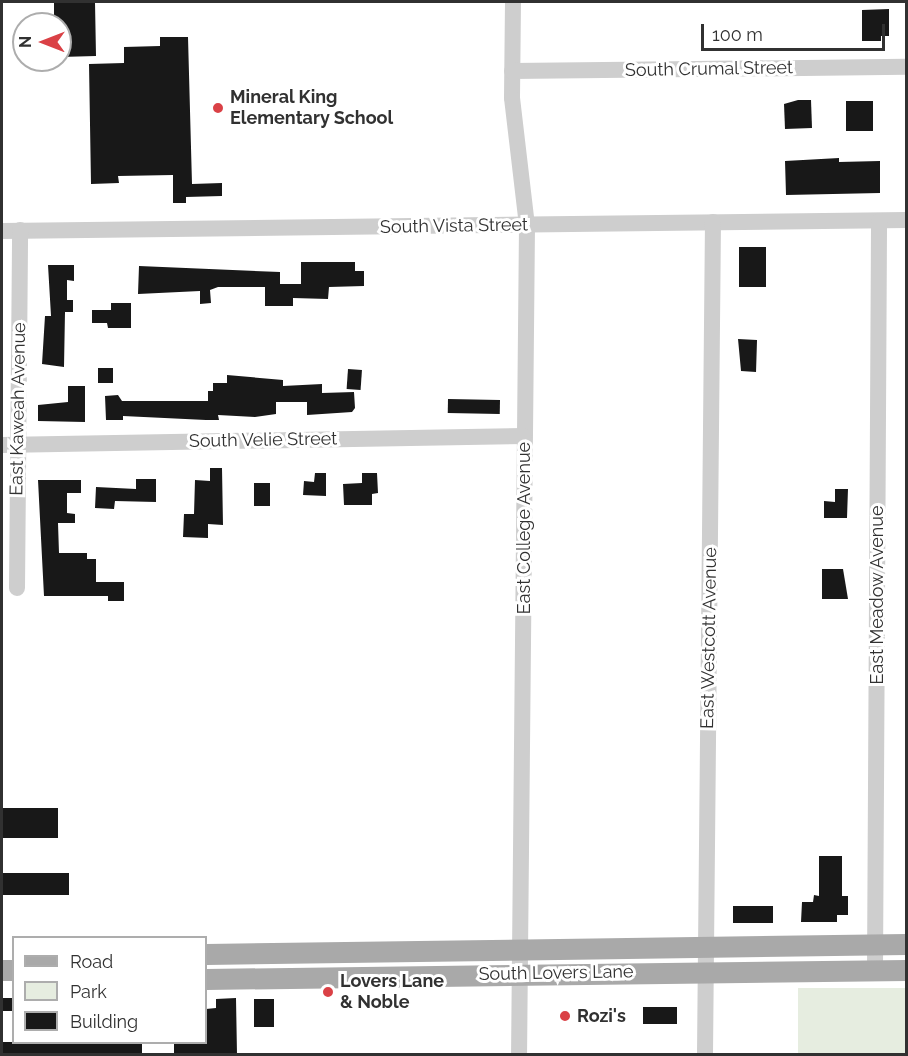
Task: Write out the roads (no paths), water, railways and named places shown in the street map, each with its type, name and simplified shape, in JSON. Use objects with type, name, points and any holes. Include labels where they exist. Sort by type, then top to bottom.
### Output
[{"type":"main road","name":"South Lovers Lane","points":[[208,954],[906,944]]},
{"type":"main road","name":"South Lovers Lane","points":[[207,979],[906,969]]},
{"type":"street","name":"East College Avenue","points":[[513,2],[512,71],[527,226],[519,1054]]},
{"type":"street","name":"South Crumal Street","points":[[512,71],[906,67]]},
{"type":"street","name":"South Vista Street","points":[[2,231],[906,220]]},
{"type":"street","name":"East Meadow Avenue","points":[[875,970],[879,221]]},
{"type":"street","name":"East Westcott Avenue","points":[[705,1054],[713,222]]},
{"type":"street","name":"East Kaweah Avenue","points":[[17,588],[10,445],[20,230]]},
{"type":"street","name":"South Velie Street","points":[[10,445],[524,436]]},
{"type":"place","name":"Mineral King Elementary School","points":[[218,108]]},
{"type":"place","name":"Lovers Lane & Noble","points":[[328,992]]},
{"type":"place","name":"Rozi's","points":[[565,1016]]}]
